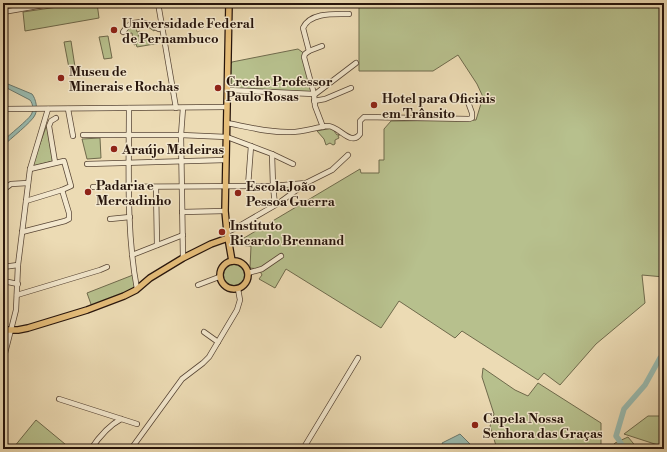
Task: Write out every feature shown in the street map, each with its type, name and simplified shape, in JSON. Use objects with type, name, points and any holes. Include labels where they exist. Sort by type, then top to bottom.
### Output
[{"type":"main road","points":[[229,3],[225,160],[225,211],[229,262]]},
{"type":"main road","points":[[3,330],[22,329],[52,322],[105,304],[137,289],[150,278],[183,258],[202,248],[227,238]]},
{"type":"main road","points":[[227,238],[226,246],[229,262]]},
{"type":"main road","points":[[217,242],[226,246]]},
{"type":"main road","points":[[237,261],[246,268],[248,273],[245,284],[238,289],[230,289],[225,286],[219,277],[221,269],[229,262],[237,261]]},
{"type":"street","points":[[3,12],[39,4],[55,3]]},
{"type":"street","points":[[158,3],[176,108]]},
{"type":"street","points":[[309,51],[303,32],[306,23],[324,15],[349,14]]},
{"type":"street","points":[[123,32],[129,25],[137,22],[159,29]]},
{"type":"street","points":[[322,46],[309,51],[304,57],[314,94],[316,111],[324,127]]},
{"type":"street","points":[[227,90],[314,94],[356,63]]},
{"type":"street","points":[[314,101],[325,99],[351,88]]},
{"type":"street","points":[[227,123],[286,132],[333,127],[354,139],[360,134],[360,120],[364,117],[470,119],[472,118],[472,115],[468,102]]},
{"type":"street","points":[[3,108],[68,109],[227,107]]},
{"type":"street","points":[[3,360],[16,310],[18,266],[30,169],[48,108]]},
{"type":"street","points":[[129,108],[130,217],[132,255],[137,289]]},
{"type":"street","points":[[183,108],[181,135],[183,258]]},
{"type":"street","points":[[68,109],[73,136]]},
{"type":"street","points":[[55,162],[49,126],[51,121],[56,118]]},
{"type":"street","points":[[83,136],[181,135],[226,137],[272,154],[293,164]]},
{"type":"street","points":[[248,186],[251,146]]},
{"type":"street","points":[[272,154],[275,205]]},
{"type":"street","points":[[226,232],[234,229],[275,205],[306,184],[332,170],[348,155]]},
{"type":"street","points":[[87,164],[182,160],[225,160]]},
{"type":"street","points":[[26,201],[71,186],[64,161],[30,169]]},
{"type":"street","points":[[3,190],[11,184],[28,183]]},
{"type":"street","points":[[93,187],[225,187],[306,184]]},
{"type":"street","points":[[156,186],[157,245]]},
{"type":"street","points":[[22,232],[69,219],[69,213],[62,190]]},
{"type":"street","points":[[182,212],[225,211]]},
{"type":"street","points":[[110,219],[130,217]]},
{"type":"street","points":[[132,255],[183,235]]},
{"type":"street","points":[[248,273],[262,269],[281,256]]},
{"type":"street","points":[[3,266],[18,266]]},
{"type":"street","points":[[17,295],[107,267]]},
{"type":"street","points":[[198,285],[219,277]]},
{"type":"street","points":[[3,281],[18,284]]},
{"type":"street","points":[[131,449],[182,378],[204,363],[237,310],[240,300],[238,289]]},
{"type":"street","points":[[204,332],[218,342]]},
{"type":"street","points":[[303,449],[358,358]]},
{"type":"street","points":[[59,399],[137,424]]},
{"type":"street","points":[[91,449],[101,434],[121,419]]},
{"type":"green space","points":[[85,3],[97,3],[99,18],[25,31],[23,12]]},
{"type":"green space","points":[[353,3],[664,3],[664,277],[642,275],[645,303],[596,344],[560,385],[544,373],[538,380],[462,331],[455,338],[399,301],[381,328],[286,269],[275,288],[259,279],[262,275],[259,269],[250,268],[251,246],[246,246],[239,241],[360,169],[361,173],[379,173],[379,160],[384,160],[384,129],[391,121],[476,120],[483,97],[477,84],[458,55],[433,71],[359,71],[359,4],[352,5]]},
{"type":"green space","points":[[140,23],[156,28],[154,31],[142,25],[141,29],[140,27],[136,28],[137,32],[140,31],[138,36],[141,36],[141,38],[143,37],[142,38],[144,39],[155,40],[160,43],[137,47],[136,44],[134,45],[132,33],[125,34],[126,27]]},
{"type":"green space","points":[[108,36],[112,58],[104,59],[99,37]]},
{"type":"green space","points":[[71,41],[75,67],[69,68],[64,42]]},
{"type":"green space","points":[[298,49],[305,54],[314,89],[311,93],[227,90],[227,70],[232,62]]},
{"type":"green space","points":[[46,127],[48,127],[53,161],[33,166],[33,163]]},
{"type":"green space","points":[[332,128],[337,135],[341,134],[338,136],[339,138],[335,140],[335,144],[333,145],[330,143],[326,145],[324,139],[317,131]]},
{"type":"green space","points":[[100,138],[101,158],[87,159],[82,139]]},
{"type":"green space","points":[[234,263],[243,266],[246,275],[243,284],[234,287],[225,284],[222,275],[225,266]]},
{"type":"green space","points":[[133,275],[135,289],[92,307],[87,293]]},
{"type":"green space","points":[[483,368],[515,390],[528,396],[538,383],[601,423],[601,449],[497,449],[490,426],[494,414],[482,377]]},
{"type":"green space","points":[[648,416],[664,416],[664,447],[624,434]]},
{"type":"green space","points":[[36,420],[71,449],[17,449],[14,447]]},
{"type":"green space","points":[[628,437],[638,449],[609,449],[615,443]]},
{"type":"water","points":[[3,82],[32,94],[35,99],[36,113],[25,126],[3,146],[3,141],[29,117],[33,109],[30,100],[3,86]]},
{"type":"water","points":[[460,434],[475,449],[445,449],[442,443]]},
{"type":"waterway","points":[[619,440],[616,436],[624,409],[645,385],[660,358],[664,355]]},
{"type":"waterway","points":[[620,442],[625,449]]},
{"type":"place","name":"Universidade Federal de Pernambuco","points":[[114,30]]},
{"type":"place","name":"Museu de Minerais e Rochas","points":[[61,78]]},
{"type":"place","name":"Creche Professor Paulo Rosas","points":[[218,88]]},
{"type":"place","name":"Hotel para Oficiais em Trânsito","points":[[374,105]]},
{"type":"place","name":"Araújo Madeiras","points":[[114,149]]},
{"type":"place","name":"Padaria e Mercadinho","points":[[88,192]]},
{"type":"place","name":"Escola João Pessoa Guerra","points":[[238,193]]},
{"type":"place","name":"Instituto Ricardo Brennand","points":[[222,232]]},
{"type":"place","name":"Capela Nossa Senhora das Graças","points":[[475,425]]}]
